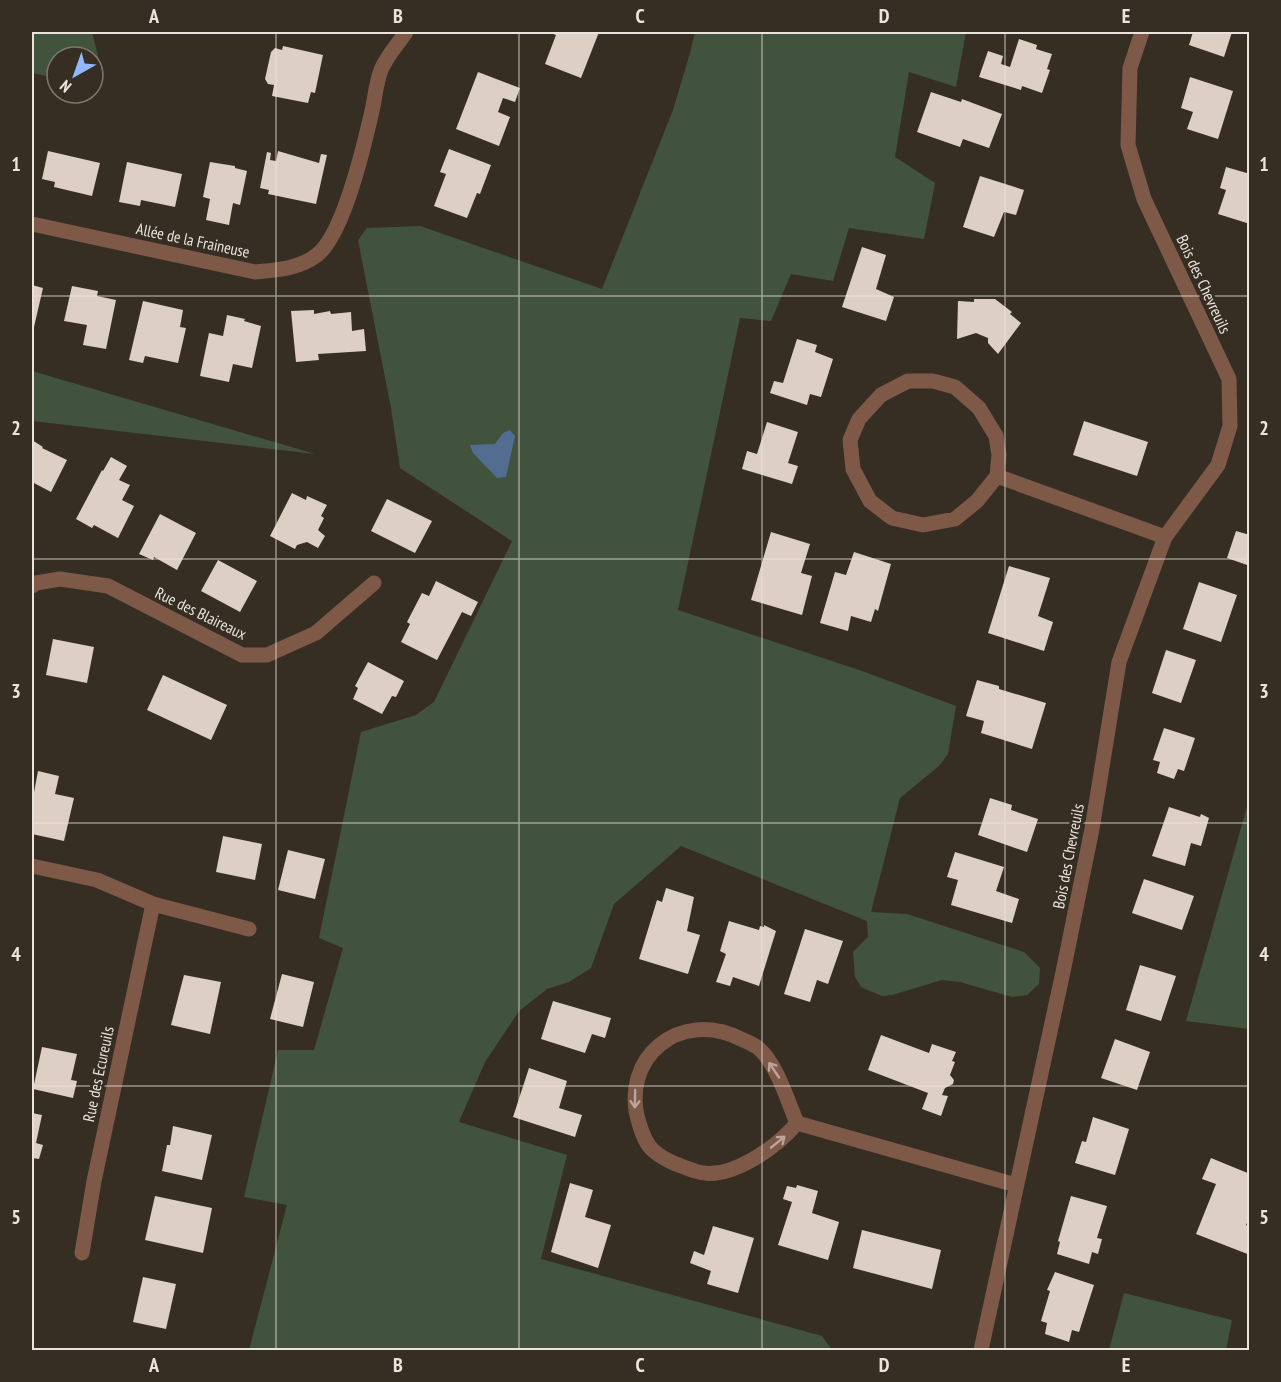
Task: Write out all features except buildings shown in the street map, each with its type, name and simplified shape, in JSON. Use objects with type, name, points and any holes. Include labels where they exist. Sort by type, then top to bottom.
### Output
[{"type":"street","name":"Allée de la Fraineuse","points":[[32,224],[255,272],[282,270],[305,262],[317,255],[329,242],[341,220],[366,135],[381,69],[406,32]]},
{"type":"street","name":"Bois des Chevreuils","points":[[981,1350],[1092,829],[1119,662],[1165,537],[1218,465],[1230,426],[1229,379],[1144,199],[1128,145],[1130,68],[1142,32]]},
{"type":"street","points":[[908,381],[933,381],[955,387],[979,408],[996,436],[999,455],[997,476],[976,501],[955,519],[923,525],[912,523],[892,518],[870,501],[853,469],[850,440],[859,420],[880,395],[908,381]]},
{"type":"street","points":[[997,476],[1165,537]]},
{"type":"street","name":"Rue des Blaireaux","points":[[32,586],[36,583],[60,579],[108,586],[242,655],[267,655],[316,633],[374,583]]},
{"type":"street","points":[[32,866],[97,880],[153,904],[249,929]]},
{"type":"street","name":"Rue des Ecureuils","points":[[82,1253],[94,1181],[153,904]]},
{"type":"street","points":[[695,1028],[729,1033],[758,1047],[779,1077],[797,1123],[775,1145],[748,1161],[725,1172],[699,1172],[675,1164],[652,1151],[642,1134],[634,1108],[635,1083],[645,1063],[657,1048],[676,1033],[695,1028]]},
{"type":"street","points":[[797,1123],[1016,1185]]},
{"type":"green space","points":[[32,32],[92,32],[95,45],[45,45],[45,76],[32,73]]},
{"type":"green space","points":[[695,32],[966,32],[956,87],[909,72],[895,157],[935,183],[924,239],[849,228],[833,281],[791,274],[771,321],[740,318],[678,610],[862,671],[956,706],[948,754],[939,766],[900,798],[871,912],[907,914],[1024,952],[1040,968],[1039,984],[1027,995],[1012,997],[960,982],[942,980],[882,996],[861,987],[855,977],[853,952],[868,937],[867,921],[681,846],[614,904],[591,968],[569,982],[547,989],[519,1011],[485,1062],[459,1122],[567,1155],[541,1259],[822,1336],[832,1350],[249,1350],[287,1205],[244,1197],[278,1050],[314,1050],[343,948],[319,938],[361,732],[416,715],[434,702],[512,541],[400,468],[391,408],[358,240],[367,228],[420,226],[602,289],[673,110]]},
{"type":"green space","points":[[32,371],[315,454],[32,421]]},
{"type":"green space","points":[[1249,800],[1249,1029],[1186,1021]]},
{"type":"green space","points":[[1124,1293],[1232,1320],[1226,1350],[1109,1350]]},
{"type":"water","points":[[510,430],[515,436],[506,477],[497,478],[473,453],[470,445],[495,444],[503,433]]}]
